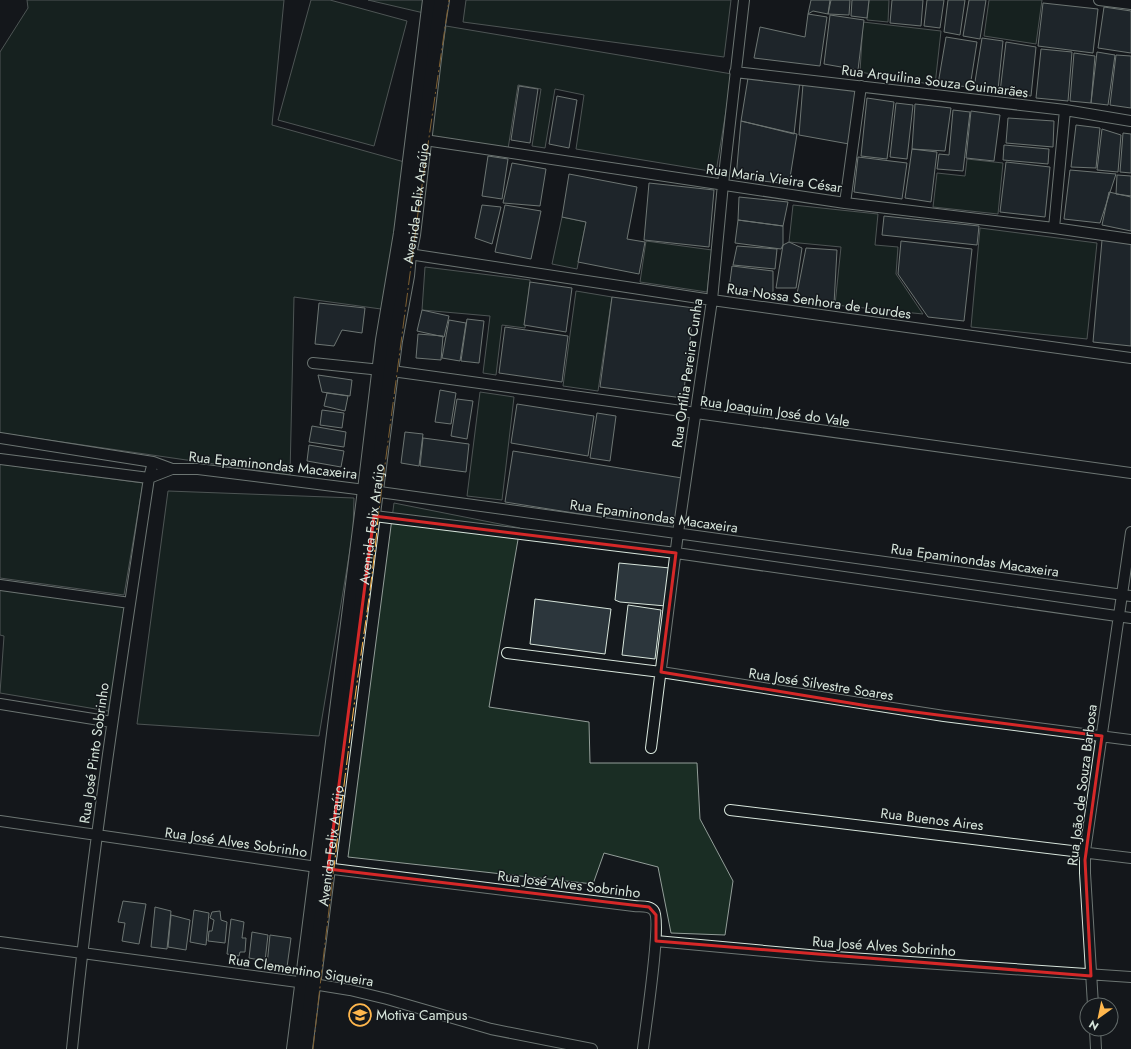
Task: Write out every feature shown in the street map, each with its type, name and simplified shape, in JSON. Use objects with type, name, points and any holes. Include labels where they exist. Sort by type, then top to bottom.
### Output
[{"type":"main road","name":"Avenida Felix Araújo","points":[[294,1049],[308,983],[387,370],[395,341],[413,235],[430,0]]},
{"type":"main road","name":"Avenida Felix Araújo","points":[[387,370],[383,340],[442,0]]},
{"type":"main road","name":"Avenida Felix Araújo","points":[[305,1049],[308,983]]},
{"type":"street","name":"Rua Ortília Pereira Cunha","points":[[651,748],[678,533],[712,300],[723,184],[744,0]]},
{"type":"street","points":[[1099,0],[1131,4]]},
{"type":"street","name":"Rua Arquilina Souza Guimarães","points":[[735,72],[1065,110],[1131,121]]},
{"type":"street","points":[[845,203],[861,86]]},
{"type":"street","points":[[1054,228],[1065,110]]},
{"type":"street","name":"Rua Maria Vieira César","points":[[419,139],[845,203],[1054,228],[1131,239]]},
{"type":"street","name":"Rua Nossa Senhora de Lourdes","points":[[409,254],[712,300],[1131,358]]},
{"type":"street","name":"Rua Joaquim José do Vale","points":[[313,363],[387,370],[695,414],[1131,473]]},
{"type":"street","name":"Rua Epaminondas Macaxeira","points":[[0,438],[153,462],[172,469],[198,469],[371,491],[1127,595]]},
{"type":"street","name":"Rua Epaminondas Macaxeira","points":[[0,459],[149,478],[172,469]]},
{"type":"street","name":"Rua José Pinto Sobrinho","points":[[72,1049],[96,836],[149,478],[153,462]]},
{"type":"street","points":[[368,516],[676,553],[1131,618]]},
{"type":"street","name":"Rua João de Souza Barbosa","points":[[1092,997],[1085,851],[1119,617],[1127,595],[1131,532]]},
{"type":"street","points":[[0,585],[130,603]]},
{"type":"street","name":"Rua José Silvestre Soares","points":[[507,653],[661,672],[868,706],[1131,740]]},
{"type":"street","points":[[0,704],[112,722]]},
{"type":"street","name":"Rua Buenos Aires","points":[[730,810],[1085,851],[1131,858]]},
{"type":"street","name":"Rua José Alves Sobrinho","points":[[0,821],[323,868],[649,907],[654,910],[656,915],[656,941],[820,956],[1131,978]]},
{"type":"street","points":[[643,1049],[656,941]]},
{"type":"street","name":"Rua Clementino Siqueira","points":[[0,942],[82,952],[350,990],[491,1029],[592,1049]]},
{"type":"street","points":[[1095,1037],[1096,1049]]},
{"type":"highlighted area","points":[[374,516],[676,553],[661,672],[868,706],[1102,736],[1085,860],[1091,976],[656,941],[656,915],[649,907],[328,869]]},
{"type":"green space","points":[[27,0],[284,0],[272,125],[408,163],[381,309],[294,297],[290,475],[0,433],[0,52],[28,8]]},
{"type":"green space","points":[[311,0],[330,0],[407,21],[374,146],[278,120]]},
{"type":"green space","points":[[368,0],[443,0],[441,17]]},
{"type":"green space","points":[[466,0],[731,0],[724,57],[463,22]]},
{"type":"green space","points":[[869,0],[889,0],[888,22],[867,20]]},
{"type":"green space","points":[[989,0],[1042,0],[1036,44],[984,36]]},
{"type":"green space","points":[[863,22],[941,31],[935,85],[860,72]]},
{"type":"green space","points":[[446,26],[732,74],[716,172],[576,149],[584,95],[555,89],[545,148],[532,146],[541,89],[518,85],[508,149],[428,136]]},
{"type":"green space","points":[[967,159],[1003,163],[998,214],[933,207],[937,173],[965,176]]},
{"type":"green space","points":[[793,205],[878,214],[875,245],[898,247],[896,274],[923,314],[835,305],[841,247],[789,242]]},
{"type":"green space","points":[[562,217],[586,222],[577,269],[552,264]]},
{"type":"green space","points":[[980,228],[1097,243],[1087,339],[971,327]]},
{"type":"green space","points":[[646,241],[712,250],[707,292],[640,282]]},
{"type":"green space","points":[[425,267],[530,280],[525,328],[502,325],[496,375],[483,373],[490,316],[422,310]]},
{"type":"green space","points":[[576,291],[612,297],[598,391],[563,386]]},
{"type":"green space","points":[[480,392],[514,397],[502,500],[467,496]]},
{"type":"green space","points":[[0,464],[143,483],[124,595],[0,578]]},
{"type":"green space","points":[[168,491],[354,498],[353,532],[319,736],[137,724]]},
{"type":"green space","points":[[394,503],[520,528],[489,707],[589,722],[590,763],[697,763],[700,819],[733,881],[725,935],[671,933],[658,867],[604,853],[593,884],[348,857]]},
{"type":"green space","points":[[0,588],[125,602],[128,616],[108,711],[0,693],[4,636],[0,635]]},
{"type":"building","points":[[811,0],[830,0],[828,14],[813,11],[808,14]]},
{"type":"building","points":[[831,0],[850,0],[849,15],[828,14]]},
{"type":"building","points":[[852,0],[869,0],[867,18],[851,16]]},
{"type":"building","points":[[892,0],[923,0],[921,26],[890,23]]},
{"type":"building","points":[[927,0],[944,0],[940,28],[924,26]]},
{"type":"building","points":[[948,0],[965,0],[960,35],[944,32]]},
{"type":"building","points":[[969,0],[986,0],[980,39],[963,36]]},
{"type":"building","points":[[1043,3],[1098,9],[1093,53],[1038,46]]},
{"type":"building","points":[[1104,7],[1131,11],[1131,53],[1098,48]]},
{"type":"building","points":[[808,14],[827,17],[820,66],[754,58],[760,27],[805,37]]},
{"type":"building","points":[[830,15],[864,20],[858,70],[824,64]]},
{"type":"building","points":[[946,37],[977,42],[970,87],[938,84]]},
{"type":"building","points":[[982,38],[1003,41],[998,90],[974,88]]},
{"type":"building","points":[[1006,42],[1036,47],[1031,96],[1000,92]]},
{"type":"building","points":[[1041,49],[1072,52],[1068,101],[1036,98]]},
{"type":"building","points":[[1097,52],[1115,55],[1108,105],[1091,103]]},
{"type":"building","points":[[1074,53],[1095,56],[1091,103],[1070,101]]},
{"type":"building","points":[[1116,55],[1131,56],[1131,108],[1110,105]]},
{"type":"building","points":[[748,78],[800,81],[794,134],[741,121]]},
{"type":"building","points":[[803,84],[857,89],[849,144],[799,135]]},
{"type":"building","points":[[519,86],[538,89],[530,143],[511,140]]},
{"type":"building","points":[[557,96],[577,100],[569,148],[549,144]]},
{"type":"building","points":[[867,98],[894,102],[887,159],[861,156]]},
{"type":"building","points":[[896,103],[913,105],[907,159],[890,157]]},
{"type":"building","points":[[915,104],[951,108],[945,151],[912,149]]},
{"type":"building","points":[[953,110],[970,112],[963,171],[937,169],[939,154],[949,155]]},
{"type":"building","points":[[971,111],[1000,115],[994,161],[966,158]]},
{"type":"building","points":[[1008,118],[1054,121],[1053,147],[1006,143]]},
{"type":"building","points":[[741,121],[797,134],[789,184],[736,178]]},
{"type":"building","points":[[1076,125],[1100,128],[1096,168],[1071,167]]},
{"type":"building","points":[[1102,129],[1121,135],[1118,172],[1097,170]]},
{"type":"building","points":[[1123,133],[1131,134],[1131,173],[1120,172]]},
{"type":"building","points":[[1004,145],[1049,149],[1048,164],[1003,160]]},
{"type":"building","points":[[912,149],[937,152],[931,202],[905,198]]},
{"type":"building","points":[[488,156],[508,159],[502,199],[482,196]]},
{"type":"building","points":[[858,157],[907,163],[902,199],[854,192]]},
{"type":"building","points":[[1006,162],[1050,167],[1045,217],[1000,212]]},
{"type":"building","points":[[512,163],[546,169],[540,206],[503,203]]},
{"type":"building","points":[[1070,170],[1116,174],[1100,223],[1064,219]]},
{"type":"building","points":[[569,174],[637,187],[627,239],[645,242],[639,274],[578,262],[586,222],[562,217]]},
{"type":"building","points":[[1117,175],[1131,176],[1131,196],[1116,194]]},
{"type":"building","points":[[649,183],[714,190],[709,247],[644,240]]},
{"type":"building","points":[[1109,192],[1131,197],[1131,231],[1102,225]]},
{"type":"building","points":[[739,197],[788,202],[783,226],[738,220]]},
{"type":"building","points":[[482,205],[501,207],[492,244],[475,238]]},
{"type":"building","points":[[505,205],[541,211],[531,259],[495,252]]},
{"type":"building","points":[[884,216],[979,226],[977,245],[882,235]]},
{"type":"building","points":[[738,220],[783,226],[783,245],[781,249],[735,243]]},
{"type":"building","points":[[1102,240],[1131,243],[1131,346],[1093,342]]},
{"type":"building","points":[[901,241],[972,249],[964,321],[928,317],[898,274]]},
{"type":"building","points":[[789,242],[802,248],[796,288],[776,288],[783,245]]},
{"type":"building","points":[[737,246],[777,249],[775,269],[733,265]]},
{"type":"building","points":[[806,248],[837,250],[834,304],[796,299]]},
{"type":"building","points":[[732,266],[773,271],[773,294],[729,289]]},
{"type":"building","points":[[530,282],[572,288],[566,332],[524,325]]},
{"type":"building","points":[[612,297],[694,308],[683,398],[600,387]]},
{"type":"building","points":[[319,303],[365,308],[362,333],[342,330],[334,346],[315,344]]},
{"type":"building","points":[[422,310],[449,316],[444,337],[417,331]]},
{"type":"building","points":[[467,319],[484,321],[479,363],[461,361]]},
{"type":"building","points":[[449,320],[466,323],[460,361],[442,358]]},
{"type":"building","points":[[505,327],[568,336],[562,382],[499,373]]},
{"type":"building","points":[[418,334],[443,336],[441,360],[416,358]]},
{"type":"building","points":[[318,375],[352,380],[350,396],[322,392]]},
{"type":"building","points":[[440,390],[456,393],[451,424],[435,422]]},
{"type":"building","points":[[327,393],[348,396],[345,411],[324,406]]},
{"type":"building","points":[[457,399],[473,401],[467,439],[451,436]]},
{"type":"building","points":[[517,404],[594,416],[588,456],[511,443]]},
{"type":"building","points":[[322,410],[344,413],[342,428],[320,425]]},
{"type":"building","points":[[597,413],[616,416],[610,461],[590,458]]},
{"type":"building","points":[[312,426],[346,432],[344,447],[309,442]]},
{"type":"building","points":[[405,432],[423,434],[419,466],[401,463]]},
{"type":"building","points":[[423,438],[469,444],[466,472],[420,466]]},
{"type":"building","points":[[309,445],[344,451],[341,467],[307,461]]},
{"type":"building","points":[[513,451],[682,478],[674,529],[505,502]]},
{"type":"building","points":[[619,563],[670,568],[666,606],[620,602],[615,600]]},
{"type":"building","points":[[535,599],[611,609],[605,654],[530,644]]},
{"type":"building","points":[[628,605],[661,610],[655,659],[622,655]]},
{"type":"building","points":[[123,901],[146,904],[139,944],[122,941],[125,923],[118,922]]},
{"type":"building","points":[[155,907],[171,911],[167,949],[151,947]]},
{"type":"building","points":[[194,910],[209,913],[206,945],[190,942]]},
{"type":"building","points":[[220,911],[221,920],[227,922],[225,943],[208,941],[209,931],[212,931],[214,920],[210,918],[212,912]]},
{"type":"building","points":[[171,915],[190,920],[186,950],[168,947]]},
{"type":"building","points":[[231,919],[244,922],[242,938],[246,938],[245,952],[240,952],[239,956],[227,954]]},
{"type":"building","points":[[252,932],[268,935],[265,961],[249,958]]},
{"type":"building","points":[[270,935],[291,938],[287,967],[267,965]]},
{"type":"power","points":[[313,1049],[378,518],[418,213],[449,0]]},
{"type":"place","name":"Motiva Campus","points":[[360,1015]]}]
